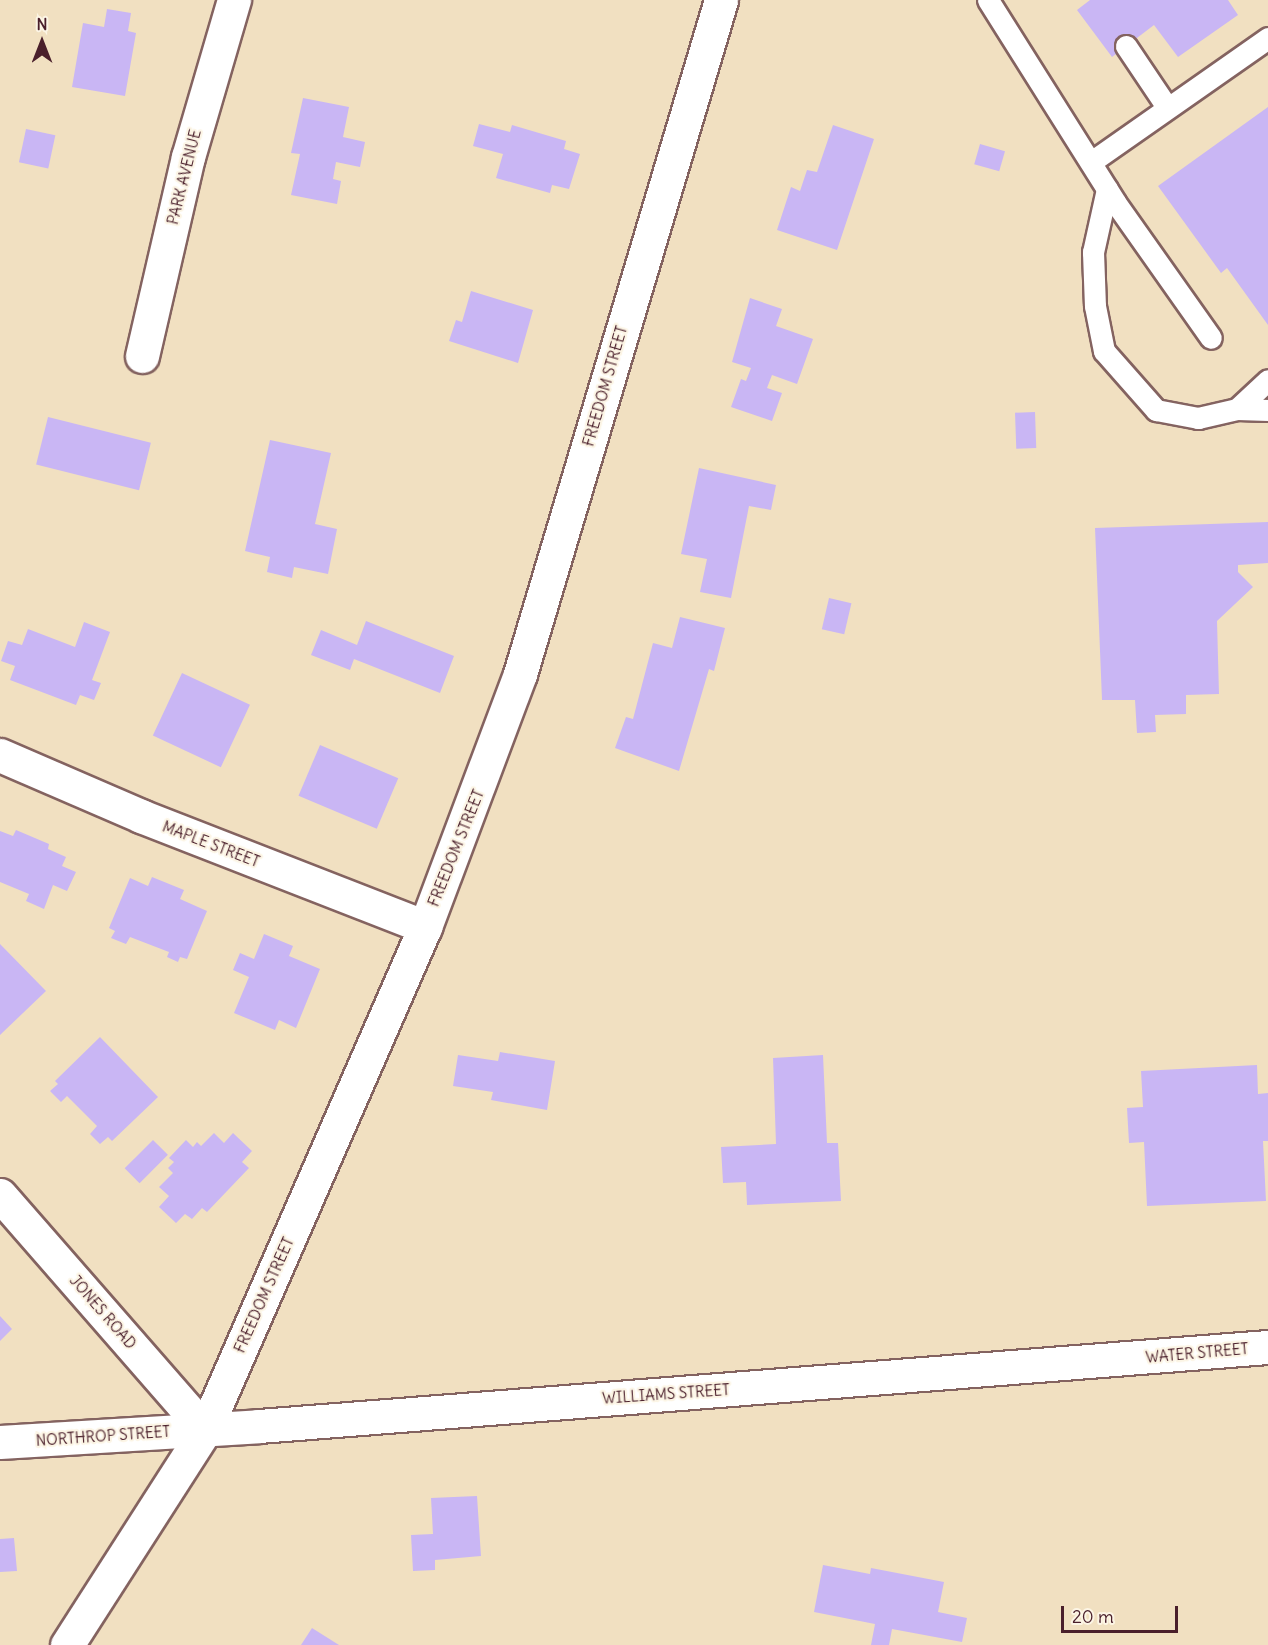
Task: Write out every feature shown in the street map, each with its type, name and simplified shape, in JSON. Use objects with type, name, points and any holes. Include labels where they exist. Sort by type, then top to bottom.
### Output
[{"type":"street","name":"PARK AVENUE","points":[[142,356],[188,158],[234,0]]},
{"type":"street","name":"FREEDOM STREET","points":[[67,1645],[205,1430],[425,927],[520,675],[722,0]]},
{"type":"street","name":"MAPLE STREET","points":[[0,755],[141,816],[425,927]]},
{"type":"street","name":"JONES ROAD","points":[[0,1195],[205,1430]]},
{"type":"street","name":"WATER STREET","points":[[1127,1359],[1268,1347]]},
{"type":"street","name":"WILLIAMS STREET","points":[[205,1430],[1127,1359]]},
{"type":"street","name":"NORTHROP STREET","points":[[0,1443],[205,1430]]},
{"type":"lane","points":[[988,0],[1107,189],[1211,338]]},
{"type":"lane","points":[[1091,162],[1268,38]]},
{"type":"lane","points":[[1126,46],[1167,107]]},
{"type":"lane","points":[[1107,189],[1093,252],[1095,306],[1104,351],[1132,387],[1156,410],[1198,418],[1237,409],[1268,410]]},
{"type":"lane","points":[[1237,409],[1268,380]]},
{"type":"building","points":[[1090,0],[1228,0],[1238,15],[1178,57],[1154,25],[1112,57],[1077,10]]},
{"type":"building","points":[[107,9],[131,13],[128,31],[136,33],[125,96],[72,87],[83,23],[104,27]]},
{"type":"building","points":[[303,98],[349,107],[343,137],[365,142],[360,167],[336,162],[333,179],[341,181],[337,204],[291,195],[300,154],[291,153]]},
{"type":"building","points":[[1268,107],[1268,325],[1227,268],[1221,273],[1158,186]]},
{"type":"building","points":[[479,124],[510,132],[512,125],[566,141],[564,149],[580,154],[569,189],[552,185],[550,193],[496,178],[503,154],[473,146]]},
{"type":"building","points":[[833,125],[874,139],[837,250],[777,230],[791,187],[800,191],[807,170],[817,172]]},
{"type":"building","points":[[26,129],[55,135],[48,168],[19,162]]},
{"type":"building","points":[[980,144],[1005,151],[999,171],[974,164]]},
{"type":"building","points":[[471,291],[533,310],[518,363],[449,341],[456,320],[462,322]]},
{"type":"building","points":[[750,298],[782,309],[776,326],[813,339],[797,384],[772,375],[767,388],[782,393],[772,421],[731,407],[741,379],[746,381],[751,368],[732,362]]},
{"type":"building","points":[[1035,412],[1036,448],[1016,449],[1015,413]]},
{"type":"building","points":[[48,417],[151,443],[139,490],[36,465]]},
{"type":"building","points":[[270,440],[331,453],[315,524],[337,529],[328,574],[294,567],[292,578],[267,572],[270,557],[245,551]]},
{"type":"building","points":[[699,468],[776,485],[771,510],[749,506],[731,598],[700,592],[707,559],[681,554]]},
{"type":"building","points":[[1268,522],[1268,563],[1238,565],[1238,572],[1253,587],[1217,621],[1219,694],[1186,695],[1186,714],[1155,715],[1156,732],[1137,733],[1135,700],[1102,700],[1095,528]]},
{"type":"building","points":[[829,598],[851,603],[844,634],[822,629]]},
{"type":"building","points":[[680,617],[725,628],[714,671],[709,669],[679,771],[615,748],[626,717],[633,719],[653,643],[672,648]]},
{"type":"building","points":[[366,621],[454,656],[440,693],[354,659],[350,670],[311,655],[321,630],[357,645]]},
{"type":"building","points":[[84,622],[110,632],[92,680],[101,683],[94,700],[80,695],[76,705],[10,680],[15,666],[1,661],[8,641],[22,645],[28,629],[75,647]]},
{"type":"building","points":[[182,673],[250,705],[221,767],[153,736]]},
{"type":"building","points":[[320,745],[398,778],[377,829],[299,796]]},
{"type":"building","points":[[16,830],[49,844],[48,849],[66,857],[62,866],[76,872],[67,891],[53,885],[44,909],[26,901],[29,894],[0,882],[0,831],[13,836]]},
{"type":"building","points":[[152,877],[184,890],[180,899],[207,911],[187,959],[180,957],[178,962],[167,957],[169,952],[130,937],[126,944],[111,938],[115,931],[109,928],[130,878],[148,886]]},
{"type":"building","points":[[264,934],[293,946],[289,956],[320,969],[296,1028],[279,1020],[275,1030],[234,1013],[249,977],[233,970],[240,953],[254,959]]},
{"type":"building","points":[[0,944],[46,991],[0,1035]]},
{"type":"building","points":[[100,1037],[158,1097],[112,1141],[108,1137],[100,1144],[90,1134],[97,1126],[67,1096],[61,1102],[50,1091],[58,1084],[55,1081]]},
{"type":"building","points":[[500,1052],[555,1061],[547,1110],[491,1100],[493,1092],[453,1086],[458,1055],[498,1061]]},
{"type":"building","points":[[823,1055],[827,1143],[838,1143],[841,1201],[747,1205],[746,1182],[723,1183],[721,1147],[776,1144],[773,1058]]},
{"type":"building","points":[[1257,1065],[1258,1094],[1268,1093],[1268,1141],[1263,1141],[1266,1201],[1147,1206],[1144,1142],[1129,1143],[1127,1108],[1143,1107],[1141,1071]]},
{"type":"building","points":[[214,1133],[224,1143],[233,1133],[252,1151],[242,1162],[249,1168],[207,1212],[202,1208],[192,1219],[185,1214],[176,1223],[159,1207],[169,1196],[159,1187],[173,1173],[168,1168],[174,1162],[169,1158],[186,1140],[193,1147],[197,1142],[201,1146]]},
{"type":"building","points":[[153,1140],[168,1155],[140,1183],[125,1168]]},
{"type":"building","points":[[0,1316],[12,1329],[0,1341]]},
{"type":"building","points":[[477,1496],[481,1556],[435,1560],[435,1570],[413,1571],[411,1535],[433,1534],[431,1498]]},
{"type":"building","points":[[14,1538],[17,1571],[0,1572],[0,1539]]},
{"type":"building","points":[[823,1565],[870,1574],[871,1568],[944,1582],[938,1612],[967,1618],[962,1642],[892,1629],[889,1645],[871,1645],[875,1624],[814,1612]]},
{"type":"building","points":[[312,1628],[339,1645],[301,1645]]}]
